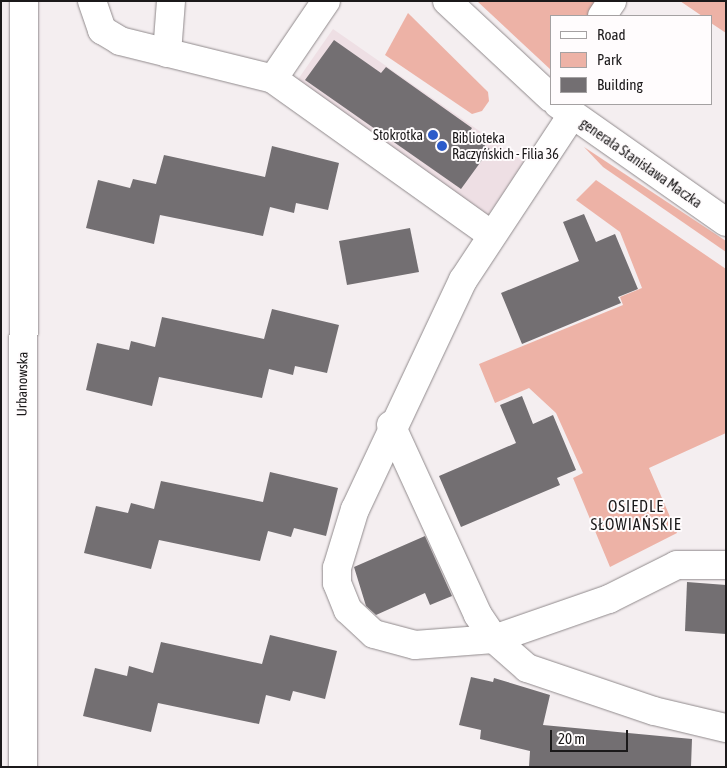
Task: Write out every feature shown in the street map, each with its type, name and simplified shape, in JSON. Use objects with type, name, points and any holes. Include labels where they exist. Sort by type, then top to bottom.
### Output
[{"type":"street","name":"Urbanowska","points":[[23,767],[11,497],[24,1]]},
{"type":"street","points":[[92,1],[95,18],[111,37],[273,79],[490,234]]},
{"type":"street","points":[[167,53],[170,1]]},
{"type":"street","points":[[273,79],[326,1]]},
{"type":"street","name":"generała Stanisława Maczka","points":[[447,1],[550,95]]},
{"type":"street","points":[[603,15],[612,1]]},
{"type":"street","points":[[554,105],[490,234],[391,425],[342,547],[337,568],[341,598],[364,627],[396,641],[432,646],[494,639],[609,599],[677,565],[726,565]]},
{"type":"street","name":"generała Stanisława Maczka","points":[[562,105],[726,222]]},
{"type":"street","points":[[391,425],[478,615],[494,639],[527,668],[654,710],[726,728]]},
{"type":"shaded area","points":[[333,29],[524,162],[475,235],[283,101]]},
{"type":"green space","points":[[477,1],[596,1],[590,15],[550,15],[550,69]]},
{"type":"green space","points":[[680,1],[726,1],[726,33],[712,24],[712,15],[701,15]]},
{"type":"green space","points":[[408,13],[488,92],[489,101],[482,111],[472,114],[385,55]]},
{"type":"green space","points":[[584,147],[726,241],[726,252],[603,167]]},
{"type":"green space","points":[[596,180],[726,269],[726,433],[649,468],[677,533],[610,567],[573,478],[583,473],[556,413],[529,388],[495,403],[479,364],[623,305],[620,297],[642,288],[620,232],[576,200]]},
{"type":"building","points":[[334,40],[381,73],[386,67],[472,128],[468,134],[490,149],[461,189],[305,80]]},
{"type":"building","points":[[272,146],[339,163],[328,210],[296,203],[294,213],[270,207],[263,236],[160,215],[154,244],[86,228],[98,180],[130,188],[133,179],[156,184],[164,155],[265,177]]},
{"type":"building","points":[[584,214],[596,242],[615,234],[638,289],[618,297],[621,303],[522,344],[501,293],[579,261],[563,222]]},
{"type":"building","points":[[410,228],[419,272],[347,285],[339,241]]},
{"type":"building","points":[[272,309],[339,325],[327,373],[295,366],[293,375],[269,369],[262,398],[159,377],[152,406],[86,390],[97,343],[129,350],[131,341],[155,347],[162,317],[264,339]]},
{"type":"building","points":[[522,396],[533,424],[553,415],[576,470],[557,478],[560,485],[461,527],[439,476],[516,443],[500,405]]},
{"type":"building","points":[[270,472],[338,488],[326,536],[294,528],[291,537],[268,531],[260,561],[159,540],[151,569],[84,553],[96,506],[128,513],[131,503],[154,509],[161,481],[263,502]]},
{"type":"building","points":[[425,536],[452,596],[430,605],[425,593],[376,615],[366,606],[354,567]]},
{"type":"building","points":[[687,582],[726,585],[726,634],[685,631]]},
{"type":"building","points":[[270,635],[337,651],[325,699],[293,691],[290,701],[266,695],[259,724],[158,703],[151,732],[83,716],[95,668],[127,676],[129,666],[153,673],[161,642],[262,664]]},
{"type":"building","points":[[471,677],[493,682],[494,678],[550,695],[543,725],[692,739],[691,767],[529,767],[530,751],[480,739],[481,730],[459,725]]},
{"type":"place","name":"Stokrotka","points":[[433,135]]},
{"type":"place","name":"Biblioteka Raczyńskich - Filia 36","points":[[442,146]]},
{"type":"district","name":"OSIEDLE SŁOWIAŃSKIE","points":[[636,515]]}]
